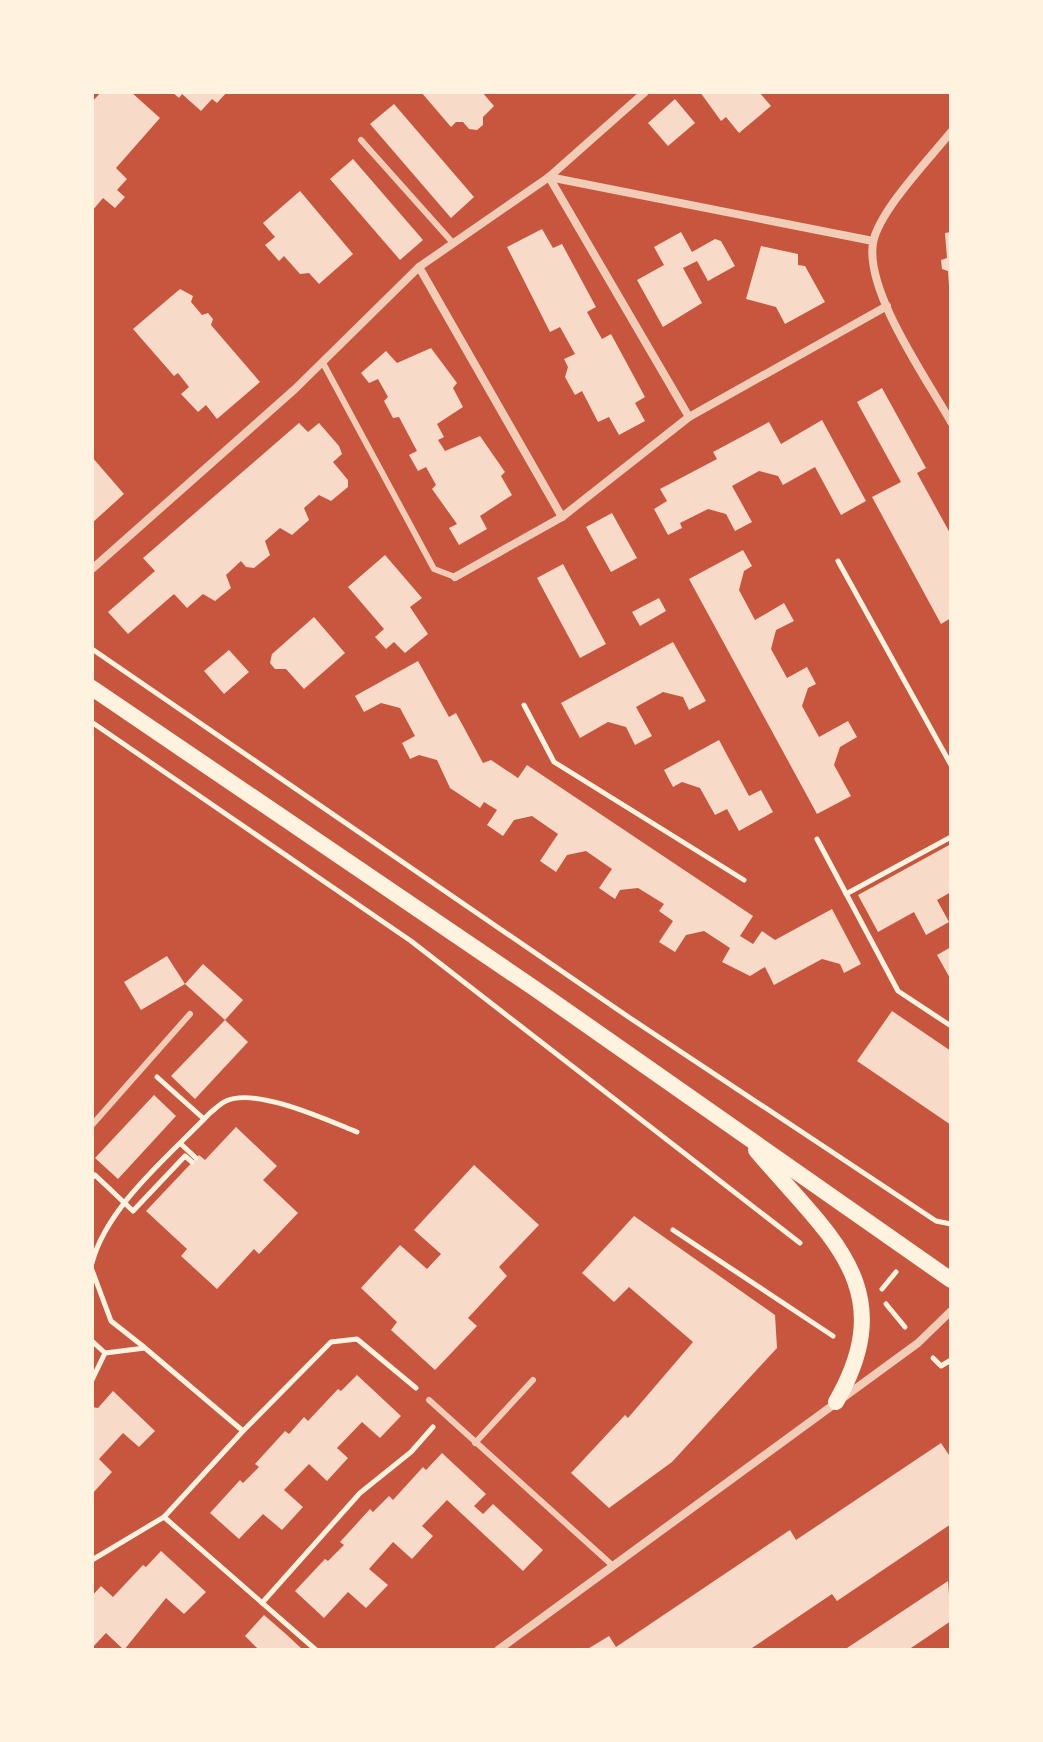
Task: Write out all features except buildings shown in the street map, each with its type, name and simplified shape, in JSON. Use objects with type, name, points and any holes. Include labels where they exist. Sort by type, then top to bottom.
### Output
[{"type":"main road","points":[[92,688],[951,1280]]},
{"type":"main road","points":[[739,1131],[842,1253],[858,1281],[864,1323],[860,1355],[836,1402]]},
{"type":"street","points":[[92,569],[178,496],[323,363],[419,267],[549,177],[645,92]]},
{"type":"street","points":[[951,132],[893,203],[873,241],[874,267],[887,306],[951,422]]},
{"type":"street","points":[[549,177],[873,241]]},
{"type":"street","points":[[549,177],[689,417]]},
{"type":"street","points":[[419,267],[562,517]]},
{"type":"street","points":[[455,577],[562,517],[689,417],[887,306]]},
{"type":"street","points":[[498,1650],[918,1343],[951,1311]]},
{"type":"lane","points":[[361,140],[453,243]]},
{"type":"lane","points":[[323,363],[434,569],[455,577]]},
{"type":"lane","points":[[92,1125],[190,1014]]},
{"type":"lane","points":[[475,1443],[533,1380]]},
{"type":"lane","points":[[429,1400],[612,1565]]},
{"type":"path","points":[[838,561],[951,765]]},
{"type":"path","points":[[92,649],[630,1018],[936,1221],[951,1224]]},
{"type":"path","points":[[524,705],[554,762],[744,880]]},
{"type":"path","points":[[92,722],[411,941],[807,1250]]},
{"type":"path","points":[[846,894],[951,837]]},
{"type":"path","points":[[817,839],[898,991],[951,1026]]},
{"type":"path","points":[[144,1066],[204,1119]]},
{"type":"path","points":[[92,1263],[97,1243],[124,1203],[204,1119],[227,1100],[249,1099],[306,1111],[357,1132]]},
{"type":"path","points":[[92,1178],[95,1175],[133,1211],[185,1156],[194,1160],[181,1144]]},
{"type":"path","points":[[673,1230],[837,1339]]},
{"type":"path","points":[[92,1270],[111,1321],[243,1431]]},
{"type":"path","points":[[92,1560],[164,1517],[331,1342],[357,1339],[429,1400]]},
{"type":"path","points":[[92,1341],[105,1353],[145,1348]]},
{"type":"path","points":[[92,1380],[105,1353]]},
{"type":"path","points":[[941,1366],[951,1360]]},
{"type":"path","points":[[262,1603],[360,1493],[411,1452],[445,1415]]},
{"type":"path","points":[[164,1517],[316,1650]]}]
